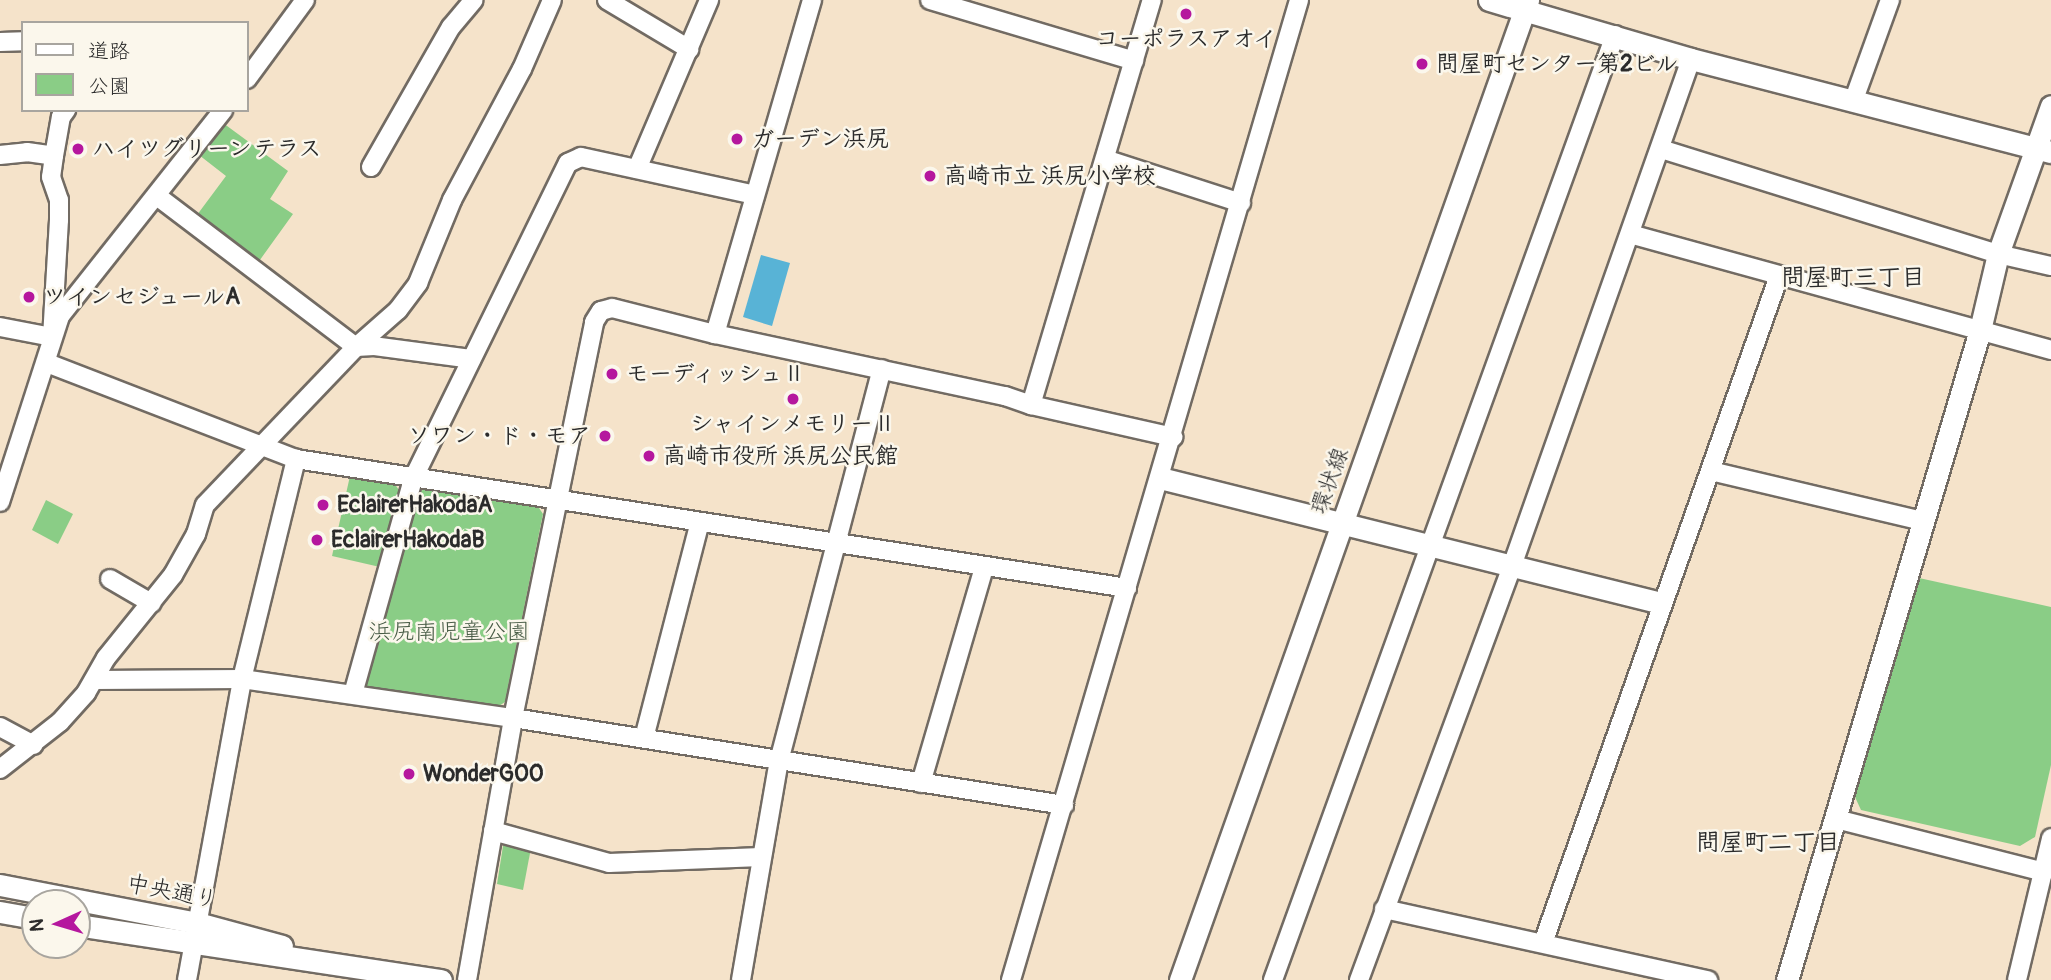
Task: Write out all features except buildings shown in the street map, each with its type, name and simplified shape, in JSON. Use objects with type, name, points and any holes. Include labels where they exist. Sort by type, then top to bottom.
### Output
[{"type":"street","points":[[248,78],[305,0]]},
{"type":"street","points":[[371,167],[451,27],[474,0]]},
{"type":"street","points":[[0,769],[60,722],[94,680],[106,658],[173,575],[196,534],[205,505],[356,347],[398,310],[418,283],[452,200],[486,130],[522,69],[552,0]]},
{"type":"street","points":[[607,0],[689,49]]},
{"type":"street","points":[[637,169],[709,0]]},
{"type":"street","points":[[715,334],[811,0]]},
{"type":"street","points":[[930,0],[1134,61]]},
{"type":"street","points":[[1031,405],[1152,0]]},
{"type":"street","points":[[1011,980],[1173,437],[1299,0]]},
{"type":"street","points":[[1489,0],[1527,5],[1567,24],[1615,35],[1691,60],[2043,150]]},
{"type":"street","points":[[1853,102],[1890,0]]},
{"type":"street","name":"環状線","points":[[1180,980],[1527,5]]},
{"type":"street","points":[[1273,980],[1615,35]]},
{"type":"street","points":[[0,42],[21,41]]},
{"type":"street","points":[[1359,980],[1512,566],[1691,60]]},
{"type":"street","points":[[1787,980],[1980,330],[1998,254],[2043,150],[2051,106]]},
{"type":"street","points":[[0,502],[47,363],[52,337],[59,220],[58,200],[51,177],[61,117],[65,112]]},
{"type":"street","points":[[52,337],[60,316],[221,112]]},
{"type":"street","points":[[1661,149],[1998,254],[2051,266]]},
{"type":"street","points":[[0,155],[27,152],[54,156]]},
{"type":"street","points":[[353,694],[413,478],[568,163],[573,158],[581,158],[755,195]]},
{"type":"street","points":[[1105,159],[1241,203]]},
{"type":"street","points":[[157,195],[356,347],[374,346],[471,359]]},
{"type":"street","points":[[1630,234],[2051,350]]},
{"type":"street","points":[[1543,943],[1661,603],[1711,471],[1779,276]]},
{"type":"street","points":[[467,980],[513,718],[597,314],[612,308],[715,334],[1004,396],[1031,405],[1173,437]]},
{"type":"street","points":[[0,327],[52,337]]},
{"type":"street","points":[[47,363],[296,459],[1127,589]]},
{"type":"street","points":[[741,980],[779,761],[882,369]]},
{"type":"street","points":[[187,980],[242,679],[296,459]]},
{"type":"street","points":[[1711,471],[1922,522]]},
{"type":"street","points":[[1160,478],[1661,603]]},
{"type":"street","points":[[644,738],[700,523]]},
{"type":"street","points":[[921,783],[984,568]]},
{"type":"street","points":[[110,579],[151,603]]},
{"type":"street","points":[[94,680],[242,679],[644,738],[1064,806]]},
{"type":"street","points":[[0,727],[34,745]]},
{"type":"street","points":[[1836,820],[2044,872]]},
{"type":"street","points":[[493,831],[609,863],[761,856]]},
{"type":"street","points":[[2017,980],[2051,838]]},
{"type":"street","name":"中央通り","points":[[0,885],[197,923],[248,935],[330,962]]},
{"type":"street","points":[[1384,909],[1708,980]]},
{"type":"street","points":[[0,912],[21,916]]},
{"type":"street","name":"中央通り","points":[[91,927],[193,945],[330,962],[442,980]]},
{"type":"green space","points":[[223,123],[288,171],[270,199],[293,214],[257,264],[194,219],[226,176],[199,155]]},
{"type":"green space","points":[[350,476],[394,483],[401,493],[380,567],[332,556]]},
{"type":"green space","name":"浜尻南児童公園","points":[[426,488],[537,505],[543,514],[505,702],[496,708],[367,689],[364,681],[416,494]]},
{"type":"green space","points":[[46,500],[73,514],[58,544],[32,530]]},
{"type":"green space","points":[[1919,578],[2051,607],[2051,765],[2035,837],[2020,846],[1861,810],[1855,797]]},
{"type":"green space","points":[[518,844],[531,848],[523,890],[497,884],[503,846]]},
{"type":"water","points":[[761,255],[790,263],[772,326],[743,317]]},
{"type":"place","name":"コーポラスアオイ","points":[[1186,14]]},
{"type":"place","name":"問屋町センター第2ビル","points":[[1422,64]]},
{"type":"place","name":"ガーデン浜尻","points":[[737,139]]},
{"type":"place","name":"ハイツグリーンテラス","points":[[78,149]]},
{"type":"place","name":"高崎市立 浜尻小学校","points":[[930,176]]},
{"type":"place","name":"ツインセジュールA","points":[[29,297]]},
{"type":"place","name":"モーディッシュⅡ","points":[[612,374]]},
{"type":"place","name":"シャインメモリーⅡ","points":[[793,399]]},
{"type":"place","name":"ソワン・ド・モア","points":[[605,436]]},
{"type":"place","name":"高崎市役所 浜尻公民館","points":[[649,456]]},
{"type":"place","name":"EclairerHakodaA","points":[[323,505]]},
{"type":"place","name":"EclairerHakodaB","points":[[317,540]]},
{"type":"place","name":"WonderGOO","points":[[409,774]]},
{"type":"district","name":"問屋町三丁目","points":[[1853,278]]},
{"type":"district","name":"問屋町二丁目","points":[[1768,843]]}]
